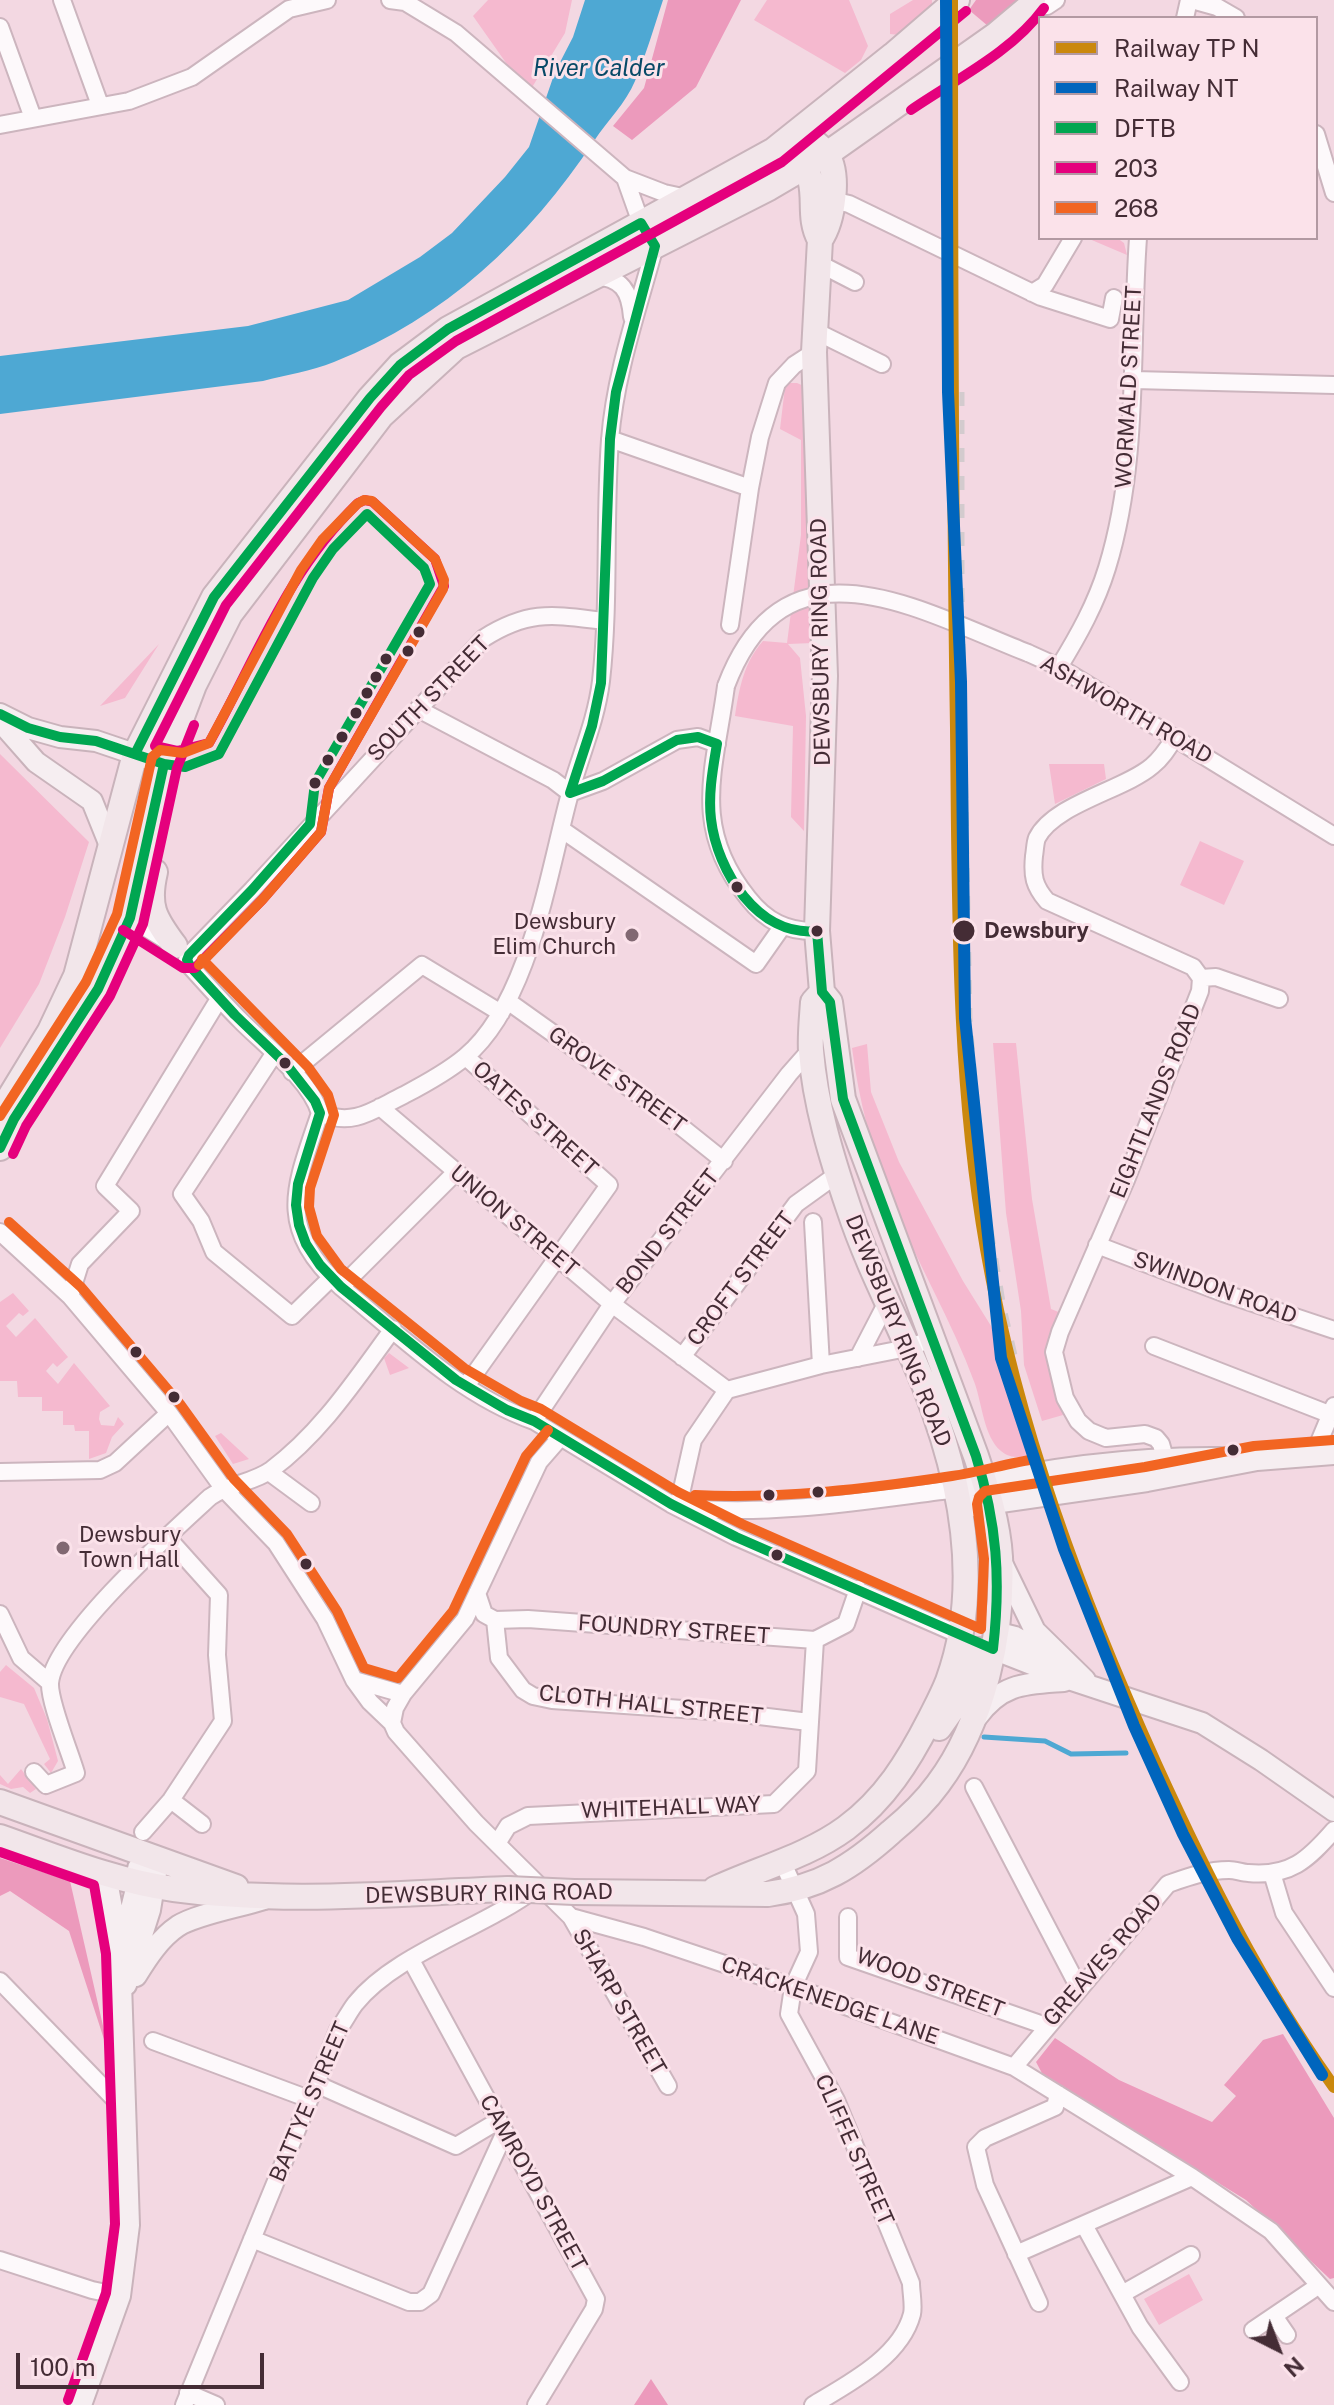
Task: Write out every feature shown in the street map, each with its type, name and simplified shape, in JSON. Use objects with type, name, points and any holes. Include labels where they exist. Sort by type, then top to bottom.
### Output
[{"type":"highway","points":[[0,1113],[50,1031],[76,976],[135,754],[214,597],[370,398],[400,365],[452,338],[792,136],[957,0]]},
{"type":"highway","points":[[0,1148],[14,1119],[98,989],[130,918],[164,764],[194,685],[230,614],[381,416],[452,338],[595,276],[769,188],[816,160],[997,34],[1031,4]]},
{"type":"highway","points":[[792,136],[833,173],[840,202],[829,227],[818,240]]},
{"type":"highway","points":[[816,160],[812,181],[818,240]]},
{"type":"highway","points":[[769,188],[798,203],[818,240]]},
{"type":"highway","name":"DEWSBURY RING ROAD","points":[[0,1837],[106,1875],[268,1898],[508,1889],[768,1894],[795,1890],[828,1879],[908,1818],[938,1784],[973,1722],[982,1640],[1000,1557],[988,1493],[843,1099],[830,1002],[822,992],[817,931],[825,676],[815,341],[818,240]]},
{"type":"highway","points":[[154,812],[162,834],[150,892],[151,903],[159,925],[182,950]]},
{"type":"highway","points":[[76,976],[116,926],[130,918]]},
{"type":"highway","name":"DEWSBURY RING ROAD","points":[[822,992],[813,1002],[811,1049],[817,1098],[849,1210],[925,1388],[958,1499],[965,1543],[964,1610],[982,1640]]},
{"type":"highway","name":"DEWSBURY RING ROAD","points":[[709,1892],[782,1861],[845,1829],[886,1793],[911,1758],[948,1682],[982,1640]]},
{"type":"highway","name":"DEWSBURY RING ROAD","points":[[0,1802],[268,1898]]},
{"type":"main road","points":[[0,714],[28,728],[60,737],[96,741],[164,764]]},
{"type":"main road","points":[[0,721],[36,762],[92,801],[111,848]]},
{"type":"main road","points":[[988,1493],[1012,1476],[1163,1451],[1257,1460]]},
{"type":"main road","points":[[958,1499],[988,1493],[1147,1481],[1257,1460],[1324,1454]]},
{"type":"main road","points":[[1000,1557],[1026,1617],[1070,1673]]},
{"type":"main road","points":[[982,1640],[1070,1673],[1094,1687],[1202,1723],[1334,1811]]},
{"type":"main road","points":[[973,1722],[990,1699],[1014,1686],[1070,1673]]},
{"type":"main road","points":[[120,1953],[146,1883],[156,1873],[149,1857]]},
{"type":"main road","points":[[81,2405],[120,2296],[129,2225],[120,1953],[106,1875]]},
{"type":"main road","points":[[121,2000],[150,1910],[146,1883]]},
{"type":"main road","points":[[121,2000],[152,1951],[176,1927],[268,1898]]},
{"type":"street","points":[[62,0],[100,105]]},
{"type":"street","points":[[0,125],[129,101],[192,77],[289,9],[327,0]]},
{"type":"street","points":[[390,0],[405,2],[456,33],[625,178],[687,198]]},
{"type":"street","points":[[1031,4],[1047,6],[1056,0]]},
{"type":"street","points":[[1191,0],[1217,7],[1233,16]]},
{"type":"street","points":[[0,27],[33,118]]},
{"type":"street","points":[[1318,141],[1334,193]]},
{"type":"street","points":[[320,1113],[346,1120],[363,1116],[424,1085],[466,1057],[505,1007],[529,948],[570,793],[592,726],[601,683],[610,439],[616,392],[655,246],[641,223],[625,178]]},
{"type":"street","points":[[840,202],[1032,293],[1110,319],[1114,298]]},
{"type":"street","points":[[818,240],[855,282]]},
{"type":"street","points":[[1032,293],[1045,285],[1072,240]]},
{"type":"street","name":"WORMALD STREET","points":[[1059,667],[1086,622],[1107,570],[1121,511],[1134,380],[1138,240]]},
{"type":"street","points":[[595,276],[609,277],[628,294],[633,327]]},
{"type":"street","points":[[730,625],[750,488],[760,437],[777,383],[815,341],[882,364]]},
{"type":"street","points":[[1134,380],[1334,385]]},
{"type":"street","points":[[610,439],[750,488]]},
{"type":"street","name":"ASHWORTH ROAD","points":[[782,927],[754,905],[729,875],[717,848],[711,821],[711,797],[726,686],[735,663],[747,642],[767,620],[791,602],[813,595],[853,592],[885,598],[1059,667],[1334,836]]},
{"type":"street","name":"SOUTH STREET","points":[[182,950],[252,890],[484,638],[506,624],[529,617],[552,615],[604,621]]},
{"type":"street","points":[[570,793],[603,781],[711,724],[723,706]]},
{"type":"street","points":[[418,709],[553,780],[570,793]]},
{"type":"street","points":[[677,740],[698,737],[717,744]]},
{"type":"street","name":"EIGHTLANDS ROAD","points":[[1163,1451],[1156,1438],[1145,1434],[1106,1438],[1089,1431],[1078,1421],[1065,1398],[1054,1352],[1190,1019],[1200,991],[1201,978],[1193,967],[1047,901],[1036,889],[1032,874],[1036,840],[1043,830],[1067,811],[1150,768],[1166,753],[1175,737]]},
{"type":"street","points":[[561,829],[756,964],[782,927],[796,932],[817,931]]},
{"type":"street","points":[[130,918],[182,950],[190,966],[219,999],[292,1072],[317,1102],[320,1113],[296,1185],[295,1209],[304,1242],[336,1282],[466,1386],[515,1414],[534,1421],[559,1439],[678,1507],[774,1555],[982,1640]]},
{"type":"street","name":"GROVE STREET","points":[[292,1072],[422,965],[505,1007],[659,1109],[724,1161]]},
{"type":"street","points":[[1201,978],[1216,977],[1279,999]]},
{"type":"street","points":[[70,1296],[80,1264],[131,1211],[105,1186],[219,999]]},
{"type":"street","name":"BOND STREET","points":[[534,1421],[612,1304],[811,1049]]},
{"type":"street","points":[[274,1054],[182,1194],[201,1221],[214,1252],[292,1316],[336,1282],[456,1172]]},
{"type":"street","name":"OATES STREET","points":[[466,1057],[609,1185],[557,1258]]},
{"type":"street","name":"UNION STREET","points":[[380,1107],[612,1304],[727,1390]]},
{"type":"street","name":"CROFT STREET","points":[[682,1357],[796,1204],[839,1173]]},
{"type":"street","points":[[813,1222],[821,1365]]},
{"type":"street","name":"CRACKENEDGE LANE","points":[[0,1232],[70,1296],[169,1413],[223,1488],[276,1543],[325,1619],[354,1680],[370,1702],[392,1723],[436,1780],[476,1823],[571,1917],[644,1937],[793,1987],[1014,2067],[1192,2177],[1271,2231],[1334,2302]]},
{"type":"street","name":"SWINDON ROAD","points":[[1097,1245],[1223,1293],[1334,1330]]},
{"type":"street","points":[[466,1386],[557,1258]]},
{"type":"street","points":[[858,1358],[887,1302]]},
{"type":"street","points":[[34,1772],[46,1785],[76,1773],[50,1683],[64,1649],[86,1620],[167,1537],[223,1488],[269,1472],[324,1422],[393,1329]]},
{"type":"street","points":[[678,1507],[693,1440],[727,1390],[821,1365],[907,1348],[932,1339]]},
{"type":"street","points":[[1154,1346],[1332,1410],[1324,1454]]},
{"type":"street","points":[[0,1472],[100,1470],[115,1463],[169,1413]]},
{"type":"street","points":[[392,1723],[395,1708],[403,1694],[459,1627],[539,1462],[559,1439]]},
{"type":"street","points":[[269,1472],[311,1503]]},
{"type":"street","points":[[678,1507],[714,1510],[958,1499]]},
{"type":"street","points":[[143,1832],[171,1800],[223,1721],[217,1655],[219,1595],[167,1537]]},
{"type":"street","points":[[815,1640],[846,1624],[858,1589]]},
{"type":"street","points":[[477,1593],[484,1614],[495,1620]]},
{"type":"street","points":[[0,1614],[21,1658],[50,1683]]},
{"type":"street","name":"FOUNDRY STREET","points":[[495,1620],[528,1619],[815,1640]]},
{"type":"street","name":"CLOTH HALL STREET","points":[[495,1620],[499,1658],[523,1690],[533,1696],[809,1722]]},
{"type":"street","name":"WHITEHALL WAY","points":[[498,1842],[508,1826],[528,1816],[774,1804],[807,1771],[815,1640]]},
{"type":"street","points":[[354,1680],[403,1694]]},
{"type":"street","points":[[974,1787],[1079,1988]]},
{"type":"street","points":[[171,1800],[202,1824]]},
{"type":"street","name":"GREAVES ROAD","points":[[1014,2067],[1168,1884],[1199,1873],[1233,1869],[1246,1873],[1282,1872],[1310,1858],[1334,1830]]},
{"type":"street","name":"CLIFFE STREET","points":[[782,1861],[806,1914],[809,1952],[793,1987],[789,2014],[836,2100],[911,2283],[913,2313],[894,2349],[859,2377],[813,2405]]},
{"type":"street","points":[[1272,1873],[1284,1913],[1334,1988]]},
{"type":"street","name":"BATTYE STREET","points":[[186,2399],[338,2030],[356,2002],[379,1981],[411,1960],[513,1905],[539,1886]]},
{"type":"street","name":"SHARP STREET","points":[[571,1917],[668,2086]]},
{"type":"street","name":"WOOD STREET","points":[[848,1917],[848,1957],[1046,2026]]},
{"type":"street","name":"CAMROYD STREET","points":[[411,1960],[596,2299],[594,2309],[536,2405]]},
{"type":"street","points":[[0,1981],[127,2112]]},
{"type":"street","points":[[153,2041],[313,2092],[456,2146],[501,2127]]},
{"type":"street","points":[[1039,2303],[985,2185],[976,2147],[985,2138],[1055,2107],[1058,2094]]},
{"type":"street","points":[[252,2239],[409,2302],[420,2302],[431,2294],[501,2127]]},
{"type":"street","points":[[1016,2254],[1192,2177]]},
{"type":"street","points":[[1084,2225],[1140,2327],[1180,2382]]},
{"type":"street","points":[[1122,2294],[1191,2255]]},
{"type":"street","points":[[0,2260],[120,2296]]},
{"type":"street","points":[[1253,2330],[1318,2286]]},
{"type":"street","points":[[1274,2316],[1287,2335]]},
{"type":"street","points":[[186,2399],[216,2405]]},
{"type":"shaded area","points":[[488,0],[572,0],[565,33],[528,94],[473,16]]},
{"type":"shaded area","points":[[668,0],[741,0],[696,87],[632,140],[613,126],[644,88]]},
{"type":"shaded area","points":[[767,0],[849,0],[868,46],[861,60],[845,73],[754,20]]},
{"type":"shaded area","points":[[913,0],[932,0],[932,8],[899,35],[890,34],[890,14]]},
{"type":"shaded area","points":[[976,0],[1017,0],[988,26],[969,10]]},
{"type":"shaded area","points":[[1092,240],[1120,240],[1124,243],[1127,255]]},
{"type":"shaded area","points":[[789,383],[804,386],[813,643],[788,644],[800,658],[806,716],[804,831],[791,817],[793,726],[735,716],[743,676],[757,649],[763,641],[787,643],[801,535],[801,440],[780,429],[785,387]]},
{"type":"shaded area","points":[[159,644],[125,698],[100,706]]},
{"type":"shaded area","points":[[0,754],[89,842],[39,984],[0,1048]]},
{"type":"shaded area","points":[[1049,764],[1104,764],[1106,779],[1055,804]]},
{"type":"shaded area","points":[[1200,841],[1244,861],[1224,905],[1180,885]]},
{"type":"shaded area","points":[[993,1043],[1016,1043],[1032,1199],[1051,1309],[1061,1313],[1046,1354],[1063,1415],[1042,1421],[1024,1365],[1021,1311],[1006,1213]]},
{"type":"shaded area","points":[[867,1044],[871,1092],[899,1162],[963,1281],[996,1334],[1036,1455],[1009,1456],[995,1445],[966,1361],[892,1201],[872,1145],[855,1068],[852,1048]]},
{"type":"shaded area","points":[[13,1293],[29,1311],[23,1316],[19,1313],[6,1326],[16,1337],[35,1318],[68,1357],[57,1367],[53,1363],[46,1371],[58,1384],[74,1363],[110,1406],[100,1412],[101,1425],[114,1426],[118,1417],[124,1424],[112,1437],[106,1453],[89,1459],[89,1431],[75,1431],[74,1425],[63,1425],[63,1411],[42,1411],[42,1397],[18,1397],[17,1381],[0,1381],[0,1302]]},
{"type":"shaded area","points":[[389,1353],[409,1368],[390,1375],[384,1358]]},
{"type":"shaded area","points":[[221,1433],[249,1459],[233,1464],[215,1436]]},
{"type":"shaded area","points":[[6,1665],[34,1688],[47,1719],[58,1761],[51,1773],[44,1764],[50,1759],[24,1704],[0,1697],[0,1672]]},
{"type":"shaded area","points":[[21,1769],[36,1789],[30,1793],[23,1787],[11,1789],[0,1784],[0,1775],[8,1784]]},
{"type":"shaded area","points":[[0,1858],[70,1881],[111,2061],[69,1931],[10,1891],[0,1896]]},
{"type":"shaded area","points":[[1283,2034],[1334,2118],[1334,2278],[1330,2279],[1246,2200],[1043,2075],[1036,2062],[1055,2038],[1119,2080],[1212,2122],[1236,2096],[1224,2085],[1263,2040]]},
{"type":"shaded area","points":[[1189,2274],[1203,2300],[1159,2325],[1144,2299]]},
{"type":"shaded area","points":[[651,2379],[668,2405],[634,2405]]},
{"type":"water","name":"River Calder","points":[[585,0],[663,0],[635,81],[622,104],[541,211],[481,272],[448,298],[375,344],[307,370],[263,381],[0,414],[0,356],[248,326],[348,300],[420,257],[452,233],[529,147],[555,72],[573,37]]},
{"type":"waterway","points":[[984,1737],[1045,1741],[1071,1754],[1126,1753]]},
{"type":"railway","points":[[962,392],[962,589],[970,1021],[985,1194],[1015,1355]]},
{"type":"transit line","points":[[952,0],[958,924],[969,1120],[986,1249],[999,1316],[1034,1447],[1078,1576],[1129,1702],[1195,1848],[1259,1970],[1334,2087]]},
{"type":"transit line","name":"203","points":[[911,110],[1016,39],[1044,8]]},
{"type":"transit line","name":"203","points":[[123,930],[183,968],[195,968],[262,900],[321,832],[329,788],[444,586],[435,559],[373,502],[365,500],[358,503],[311,558],[274,617],[209,743],[177,751],[155,746],[226,605],[409,375],[456,341],[782,162],[966,11]]},
{"type":"transit line","name":"DFTB","points":[[135,754],[214,597],[370,398],[400,365],[448,329],[641,223],[655,246],[616,392],[610,439],[601,683],[592,726],[570,793]]},
{"type":"transit line","name":"268","points":[[0,1116],[86,982],[117,914],[152,757],[160,750],[183,753],[209,743],[301,570],[322,540],[357,504],[364,500],[372,501],[435,559],[444,580],[443,589],[329,788],[321,832],[263,899],[199,965]]},
{"type":"transit line","name":"DFTB","points":[[0,714],[28,728],[60,737],[96,741],[164,764],[185,767],[219,754],[313,578],[333,549],[367,514],[424,568],[430,584],[315,783],[310,824],[189,955]]},
{"type":"transit line","name":"203","points":[[13,1154],[26,1126],[110,996],[143,924],[177,768],[194,725]]},
{"type":"transit line","name":"DFTB","points":[[189,955],[187,960],[190,966],[286,1064],[315,1101],[320,1113],[298,1184],[296,1205],[306,1244],[341,1287],[456,1380],[507,1410],[534,1421],[671,1504],[736,1537],[993,1649],[997,1575],[989,1505],[976,1456],[843,1099],[830,1002],[822,992],[817,931],[796,930],[776,923],[759,912],[732,879],[722,859],[711,819],[717,744],[698,737],[677,740],[603,781],[570,793]]},
{"type":"transit line","name":"DFTB","points":[[0,1148],[14,1119],[98,989],[130,918],[164,764]]},
{"type":"transit line","name":"268","points":[[202,959],[308,1067],[328,1095],[334,1115],[310,1188],[309,1207],[317,1236],[341,1269],[464,1368],[541,1409],[678,1492],[742,1524],[981,1629],[984,1559],[977,1504],[985,1491],[1145,1467],[1254,1446],[1333,1440]]},
{"type":"transit line","name":"268","points":[[9,1222],[81,1287],[180,1404],[234,1479],[287,1534],[337,1611],[364,1668],[398,1678],[453,1611],[526,1456],[548,1430]]},
{"type":"transit line","name":"268","points":[[695,1495],[759,1496],[856,1489],[920,1481],[1036,1459]]},
{"type":"transit line","name":"203","points":[[0,1852],[94,1885],[106,1954],[115,2224],[106,2293],[68,2400]]},
{"type":"rail line","name":"NT","points":[[946,0],[948,392],[961,682],[965,1018],[1001,1358],[1064,1549],[1134,1726],[1183,1834],[1237,1938],[1322,2075]]},
{"type":"place","name":"Dewsbury","points":[[964,931]]},
{"type":"place","name":"Dewsbury Elim Church","points":[[632,935]]},
{"type":"place","name":"Dewsbury Town Hall","points":[[63,1548]]}]
